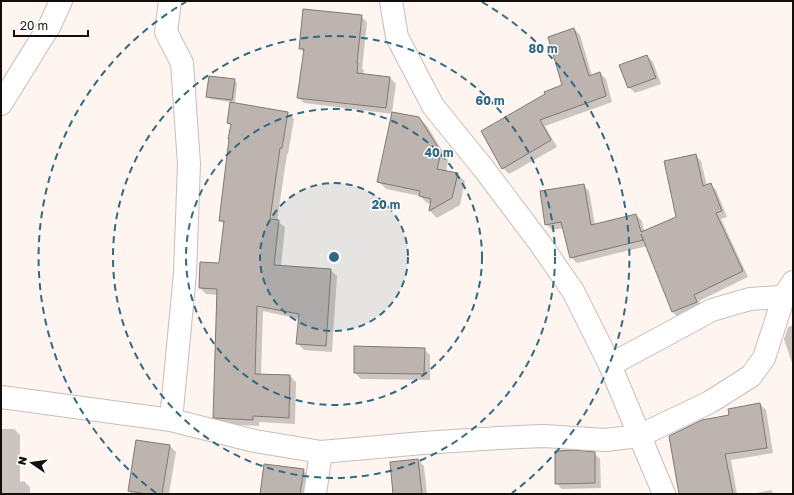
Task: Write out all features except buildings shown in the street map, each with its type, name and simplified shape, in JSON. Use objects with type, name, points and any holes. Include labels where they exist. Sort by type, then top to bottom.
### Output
[{"type":"street","points":[[1,104],[50,25],[60,1]]},
{"type":"street","points":[[170,1],[166,32],[182,63],[190,164],[185,273],[171,420]]},
{"type":"street","points":[[391,1],[397,37],[433,106],[484,169],[574,291],[610,365],[664,494]]},
{"type":"street","points":[[1,398],[171,420],[256,441],[321,452],[498,438],[544,436],[606,440],[639,436],[710,402],[751,376],[764,358],[790,291]]},
{"type":"street","points":[[610,365],[712,310],[750,299],[790,291]]},
{"type":"street","points":[[315,494],[321,452]]}]
